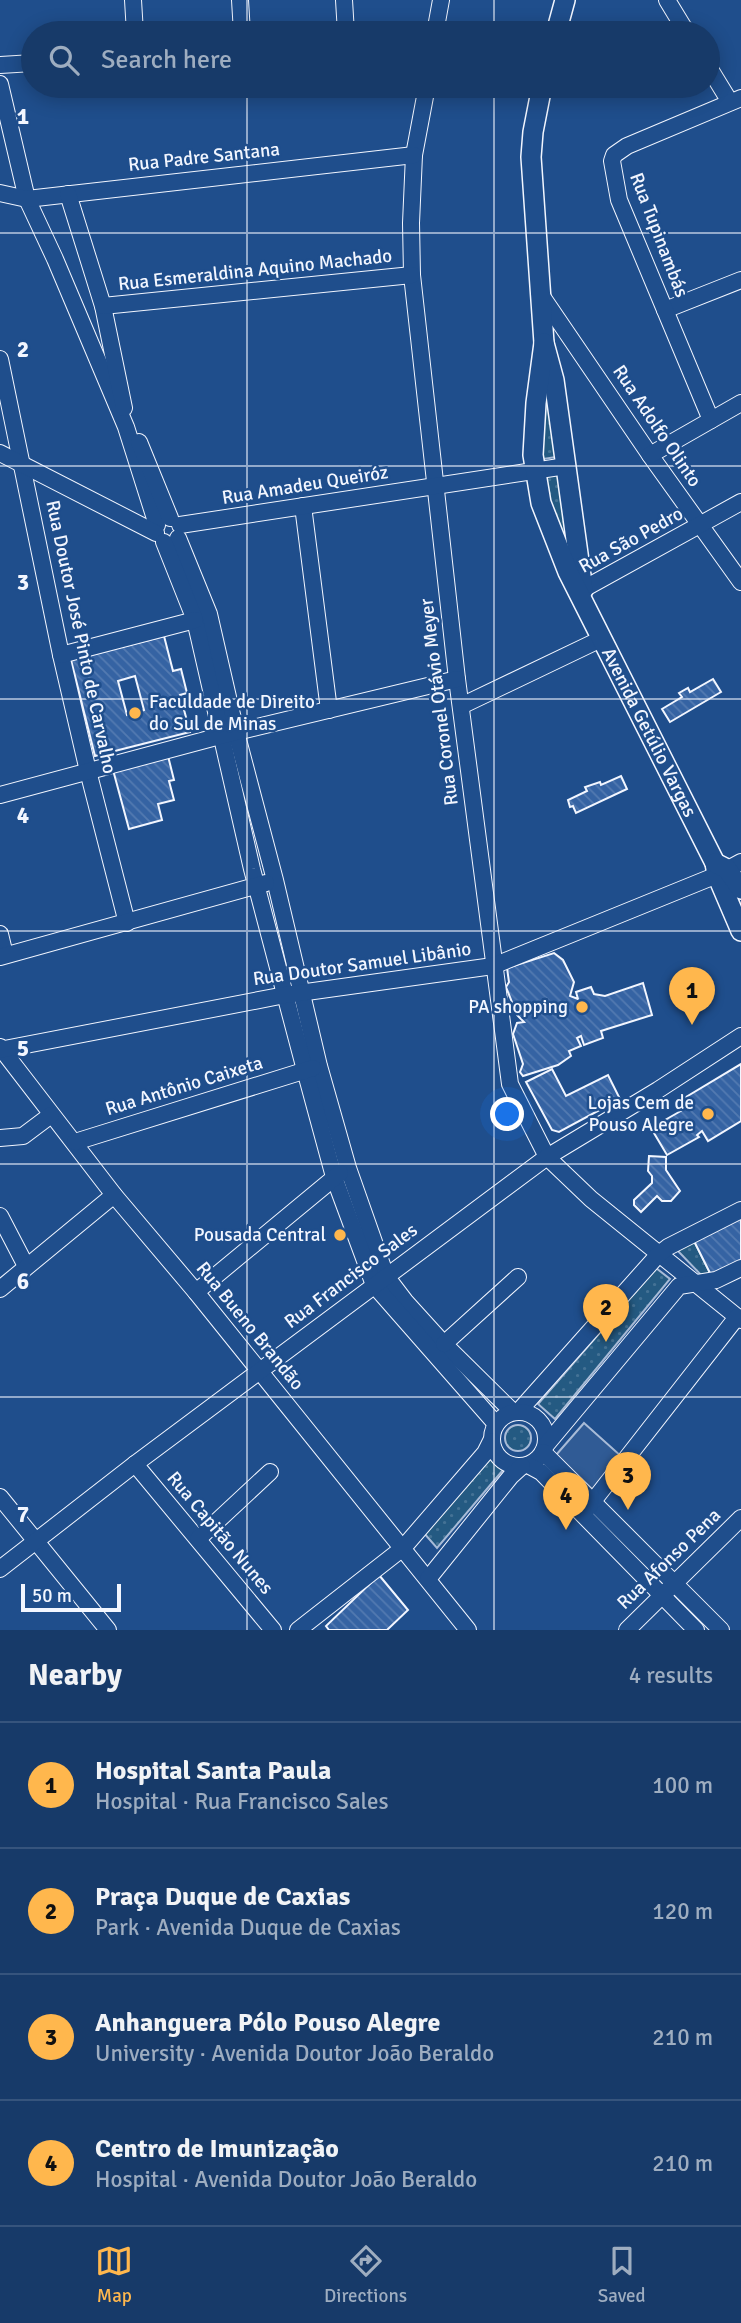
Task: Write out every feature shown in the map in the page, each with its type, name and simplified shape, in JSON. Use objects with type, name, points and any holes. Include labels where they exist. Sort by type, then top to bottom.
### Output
[{"type":"main road","points":[[559,21],[563,2]]},
{"type":"main road","points":[[540,98],[531,158],[543,336],[554,380],[582,595]]},
{"type":"main road","name":"Avenida Getúlio Vargas","points":[[543,336],[536,402],[534,470],[538,495],[549,527],[601,639],[725,867],[741,889]]},
{"type":"main road","name":"Avenida Getúlio Vargas","points":[[725,867],[740,928]]},
{"type":"street","points":[[133,0],[134,21]]},
{"type":"street","points":[[240,0],[241,21]]},
{"type":"street","points":[[344,0],[345,21]]},
{"type":"street","points":[[437,21],[441,0]]},
{"type":"street","points":[[667,0],[680,21]]},
{"type":"street","points":[[0,65],[21,64]]},
{"type":"street","points":[[720,81],[735,100]]},
{"type":"street","points":[[0,84],[27,199],[124,422],[142,448],[275,880],[293,994]]},
{"type":"street","name":"Rua Coronel Otávio Meyer","points":[[424,98],[414,155],[412,275],[460,706],[510,1084],[547,1157],[591,1199],[739,1318]]},
{"type":"street","name":"Rua Tupinambás","points":[[711,420],[619,200],[612,169],[614,155],[627,146],[735,100]]},
{"type":"street","name":"Rua Padre Santana","points":[[0,192],[27,199],[414,155]]},
{"type":"street","points":[[68,194],[103,306],[124,399],[124,422]]},
{"type":"street","name":"Rua Esmeraldina Aquino Machado","points":[[103,306],[412,275]]},
{"type":"street","points":[[665,310],[741,280]]},
{"type":"street","name":"Rua Adolfo Olinto","points":[[540,292],[650,455],[741,582]]},
{"type":"street","points":[[543,336],[552,328],[570,334]]},
{"type":"street","name":"Rua Doutor José Pinto de Carvalho","points":[[0,359],[61,655],[127,923]]},
{"type":"street","points":[[650,455],[741,403]]},
{"type":"street","points":[[0,453],[167,530],[209,614],[256,885],[293,994],[341,1173],[380,1280],[496,1424]]},
{"type":"street","name":"Rua Amadeu Queiróz","points":[[167,530],[303,506],[566,466]]},
{"type":"street","name":"Rua São Pedro","points":[[582,595],[741,502]]},
{"type":"street","points":[[303,506],[329,710]]},
{"type":"street","points":[[61,655],[195,620]]},
{"type":"street","points":[[460,706],[601,639]]},
{"type":"street","points":[[0,795],[228,734],[457,679]]},
{"type":"street","name":"Rua Doutor Samuel Libânio","points":[[1,1049],[293,994],[493,966],[725,867]]},
{"type":"street","points":[[0,934],[3,956],[275,880]]},
{"type":"street","name":"Rua Francisco Sales","points":[[0,1569],[135,1464],[547,1157],[741,1036]]},
{"type":"street","name":"Rua Bueno Brandão","points":[[1,1049],[114,1195],[196,1292],[468,1630]]},
{"type":"street","name":"Rua Antônio Caixeta","points":[[75,1142],[312,1068]]},
{"type":"street","points":[[0,1138],[23,1136],[51,1115]]},
{"type":"street","points":[[196,1292],[341,1173]]},
{"type":"street","points":[[0,1289],[114,1195]]},
{"type":"street","points":[[298,1630],[403,1548],[485,1453],[496,1424],[503,1416],[516,1411],[658,1255],[668,1247],[741,1210]]},
{"type":"street","points":[[0,1216],[26,1266]]},
{"type":"street","points":[[428,1579],[511,1476],[537,1460],[679,1286],[716,1280],[741,1268]]},
{"type":"street","points":[[444,1344],[518,1277]]},
{"type":"street","points":[[380,1280],[405,1301],[444,1344],[516,1411],[531,1414],[541,1421],[546,1432],[545,1449],[588,1508]]},
{"type":"street","points":[[588,1508],[739,1318]]},
{"type":"street","points":[[491,1441],[501,1460],[541,1472],[588,1508],[668,1589],[721,1630]]},
{"type":"street","name":"Rua Capitão Nunes","points":[[135,1464],[273,1630]]},
{"type":"street","points":[[198,1539],[270,1472]]},
{"type":"street","points":[[0,1497],[108,1630]]},
{"type":"street","name":"Rua Afonso Pena","points":[[627,1630],[741,1518]]},
{"type":"street","points":[[668,1589],[696,1630]]},
{"type":"shaded area","points":[[542,396],[551,396],[556,457],[537,460]]},
{"type":"shaded area","points":[[560,473],[568,550],[538,476]]},
{"type":"shaded area","points":[[693,1239],[711,1275],[704,1278],[676,1249]]},
{"type":"shaded area","points":[[656,1268],[670,1279],[555,1419],[538,1404]]},
{"type":"shaded area","points":[[584,1423],[622,1457],[593,1490],[556,1455]]},
{"type":"shaded area","points":[[518,1425],[527,1429],[531,1438],[527,1447],[518,1451],[509,1447],[505,1438],[509,1429]]},
{"type":"shaded area","points":[[490,1458],[503,1470],[437,1548],[423,1532]]},
{"type":"building","name":"Faculdade de Direito do Sul de Minas","points":[[164,636],[173,671],[181,669],[187,693],[180,695],[190,732],[95,756],[71,660]],"holes":[[[135,676],[144,710],[127,715],[118,681]]]},
{"type":"building","points":[[713,679],[721,692],[670,722],[662,709],[682,697],[679,693],[688,688],[690,692]]},
{"type":"building","points":[[168,756],[174,780],[169,781],[174,800],[158,804],[162,820],[129,829],[113,770]]},
{"type":"building","points":[[621,776],[627,789],[576,813],[573,806],[570,807],[568,800],[587,791],[585,787],[600,782],[601,785]]},
{"type":"building","name":"PA shopping","points":[[554,953],[563,960],[574,982],[570,996],[578,999],[576,992],[591,987],[594,994],[605,996],[643,983],[652,1015],[601,1031],[603,1038],[584,1045],[581,1036],[577,1038],[581,1046],[569,1051],[571,1056],[558,1065],[523,1076],[520,1072],[523,1064],[513,1034],[517,1023],[524,1022],[517,1015],[506,987],[509,982],[507,968]]},
{"type":"building","name":"Lojas Cem de Pouso Alegre","points":[[741,1064],[741,1121],[708,1141],[702,1131],[697,1135],[699,1137],[667,1155],[651,1128],[686,1108],[681,1100]]},
{"type":"building","points":[[552,1069],[566,1096],[608,1075],[620,1099],[559,1132],[552,1130],[526,1082]]},
{"type":"building","points":[[649,1156],[666,1157],[666,1170],[680,1191],[671,1201],[662,1201],[657,1196],[641,1212],[634,1205],[634,1200],[652,1183],[652,1176],[648,1171]]},
{"type":"building","points":[[741,1217],[741,1261],[711,1275],[693,1239]]},
{"type":"building","points":[[379,1575],[408,1610],[387,1630],[329,1630],[326,1626]]},
{"type":"place","name":"Faculdade de Direito do Sul de Minas","points":[[135,713]]},
{"type":"place","name":"PA shopping","points":[[582,1007]]},
{"type":"place","name":"Hospital Santa Paula","points":[[692,1025]]},
{"type":"place","name":"Lojas Cem de Pouso Alegre","points":[[708,1114]]},
{"type":"place","name":"Pousada Central","points":[[340,1235]]},
{"type":"place","name":"Praça Duque de Caxias","points":[[606,1342]]},
{"type":"place","name":"Anhanguera Pólo Pouso Alegre","points":[[628,1510]]},
{"type":"place","name":"Centro de Imunização","points":[[566,1530]]}]
